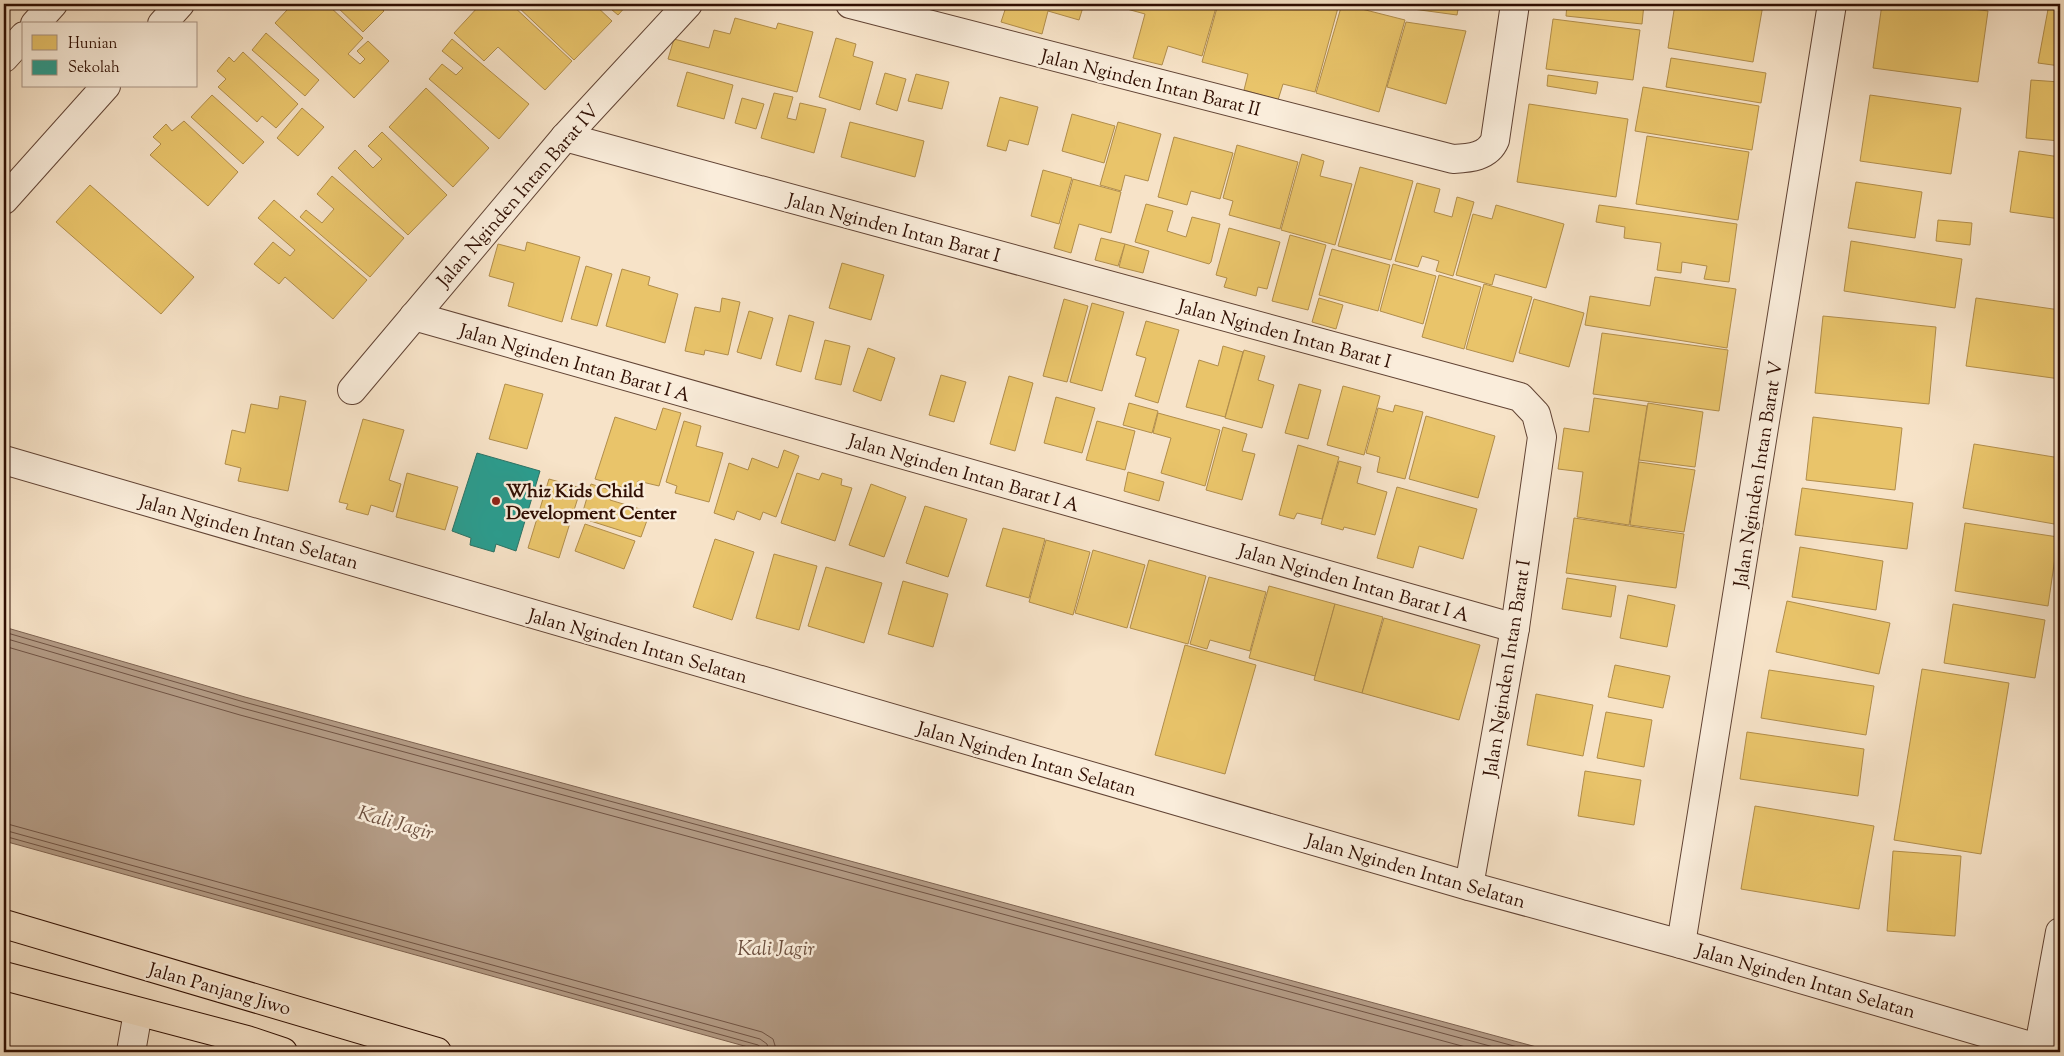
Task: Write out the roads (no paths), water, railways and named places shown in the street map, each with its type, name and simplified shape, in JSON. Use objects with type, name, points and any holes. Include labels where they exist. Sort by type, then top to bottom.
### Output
[{"type":"main road","name":"Jalan Panjang Jiwo","points":[[4,924],[357,1040],[437,1052]]},
{"type":"main road","points":[[4,976],[138,1012],[246,1046],[283,1052]]},
{"type":"street","points":[[37,22],[53,4]]},
{"type":"street","points":[[164,22],[180,4]]},
{"type":"street","name":"Jalan Nginden Intan Barat IV","points":[[352,390],[565,137],[688,4]]},
{"type":"street","name":"Jalan Nginden Intan Barat II","points":[[850,4],[1453,159],[1471,158],[1485,153],[1495,140],[1515,4]]},
{"type":"street","name":"Jalan Nginden Intan Barat V","points":[[1681,944],[1832,4]]},
{"type":"street","points":[[4,58],[22,38]]},
{"type":"street","points":[[4,200],[104,88]]},
{"type":"street","name":"Jalan Nginden Intan Barat I","points":[[565,137],[1520,397],[1536,414],[1542,437],[1515,628],[1469,886]]},
{"type":"street","name":"Jalan Nginden Intan Barat I A","points":[[414,316],[1515,628]]},
{"type":"street","name":"Jalan Nginden Intan Selatan","points":[[4,460],[1469,886],[1681,944],[2042,1051]]},
{"type":"street","points":[[2042,1051],[2060,932]]},
{"type":"street","points":[[131,1052],[138,1012]]},
{"type":"water","name":"Kali Jagir","points":[[4,627],[245,697],[1555,1052],[766,1052],[4,841]]},
{"type":"place","name":"Whiz Kids Child Development Center","points":[[496,501]]}]
